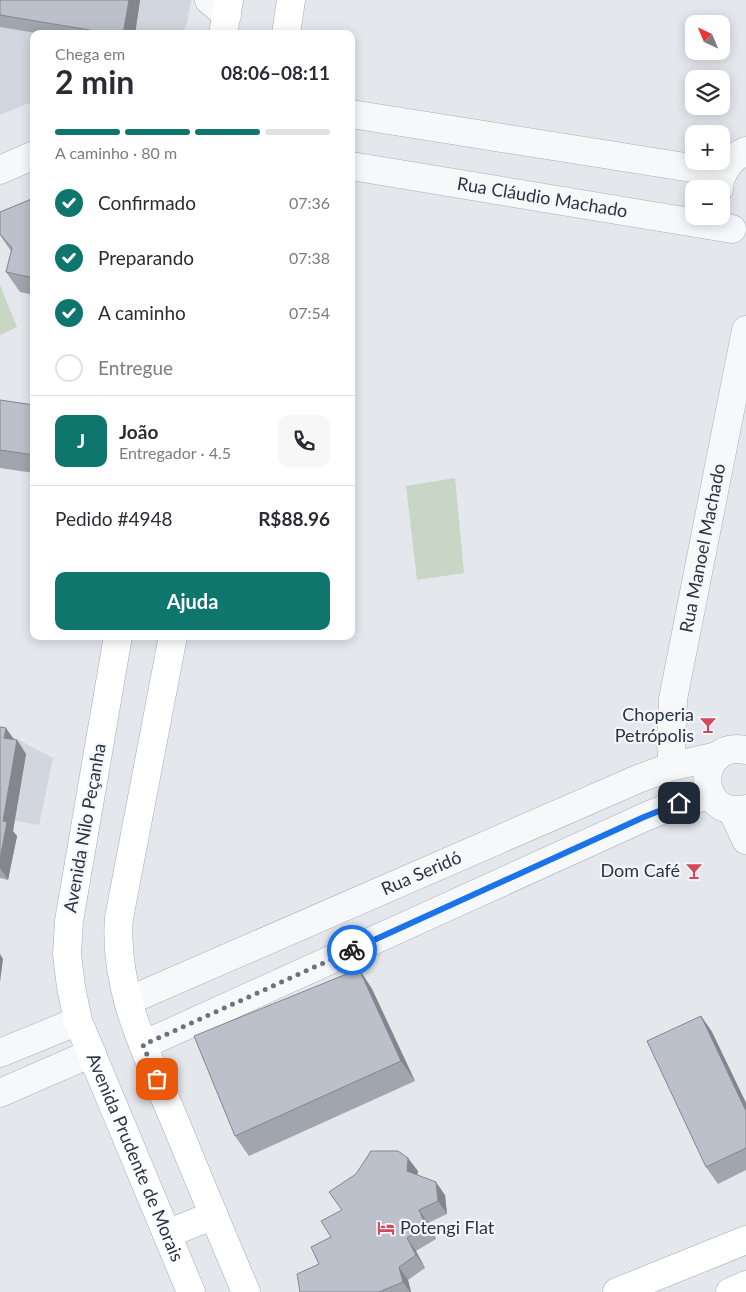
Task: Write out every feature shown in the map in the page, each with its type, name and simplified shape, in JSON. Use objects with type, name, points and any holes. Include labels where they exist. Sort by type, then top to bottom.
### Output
[{"type":"main road","points":[[287,30],[291,0]]},
{"type":"main road","name":"Avenida Nilo Peçanha","points":[[78,1021],[71,988],[67,954],[69,921],[117,640]]},
{"type":"main road","points":[[172,640],[120,918],[119,958],[128,1001],[143,1045],[246,1292]]},
{"type":"main road","name":"Avenida Prudente de Morais","points":[[78,1021],[191,1292]]},
{"type":"main road","points":[[167,1234],[214,1215]]},
{"type":"main road","points":[[617,1292],[746,1240]]},
{"type":"main road","points":[[730,1292],[746,1285]]},
{"type":"street","points":[[355,115],[715,180]]},
{"type":"street","points":[[722,180],[731,162],[746,151]]},
{"type":"street","points":[[0,170],[30,157]]},
{"type":"street","name":"Rua Cláudio Machado","points":[[355,167],[733,226]]},
{"type":"street","name":"Rua Manoel Machado","points":[[673,766],[671,745],[673,699],[746,330]]},
{"type":"street","points":[[737,750],[708,769],[706,778],[730,805],[746,840]]},
{"type":"street","name":"Rua Seridó","points":[[128,1001],[638,779],[673,766],[737,750]]},
{"type":"street","points":[[143,1045],[644,817],[679,803],[730,805]]},
{"type":"street","points":[[451,861],[469,897]]},
{"type":"street","points":[[282,934],[304,972]]},
{"type":"street","points":[[181,978],[177,991],[180,1004],[188,1015],[201,1019]]},
{"type":"street","points":[[0,1054],[78,1021]]},
{"type":"street","points":[[0,1093],[92,1053]]},
{"type":"shaded area","points":[[0,0],[191,0],[184,30],[30,30],[30,103],[0,115]]},
{"type":"shaded area","points":[[0,730],[53,758],[39,825],[0,818]]},
{"type":"green space","points":[[0,285],[17,327],[0,335]]},
{"type":"green space","points":[[455,478],[464,573],[417,580],[406,486]]},
{"type":"building","points":[[0,0],[129,0],[124,30],[89,30],[0,15]]},
{"type":"building","points":[[30,200],[30,277],[6,272],[12,248],[0,234],[0,212]]},
{"type":"building","points":[[0,400],[30,404],[30,454],[0,450]]},
{"type":"building","points":[[0,727],[6,728],[4,738],[17,740],[3,821],[7,822],[0,859]]},
{"type":"building","points":[[359,969],[401,1061],[235,1136],[194,1036]]},
{"type":"building","points":[[701,1016],[746,1111],[746,1148],[706,1167],[647,1041]]},
{"type":"building","name":"Potengi Flat","points":[[371,1151],[398,1151],[408,1158],[407,1171],[436,1182],[438,1201],[419,1210],[426,1226],[407,1238],[416,1255],[399,1267],[403,1282],[379,1292],[300,1292],[297,1274],[319,1264],[311,1247],[331,1237],[321,1221],[342,1210],[329,1192],[356,1174]]},
{"type":"way so far","points":[[157,1079],[143,1045],[352,950]]},
{"type":"place","name":"Choperia Petrópolis","points":[[708,725]]},
{"type":"place","name":"Dom Café","points":[[694,871]]},
{"type":"place","name":"Potengi Flat","points":[[386,1228]]},
{"type":"route","points":[[352,950],[644,817],[679,803]]}]
